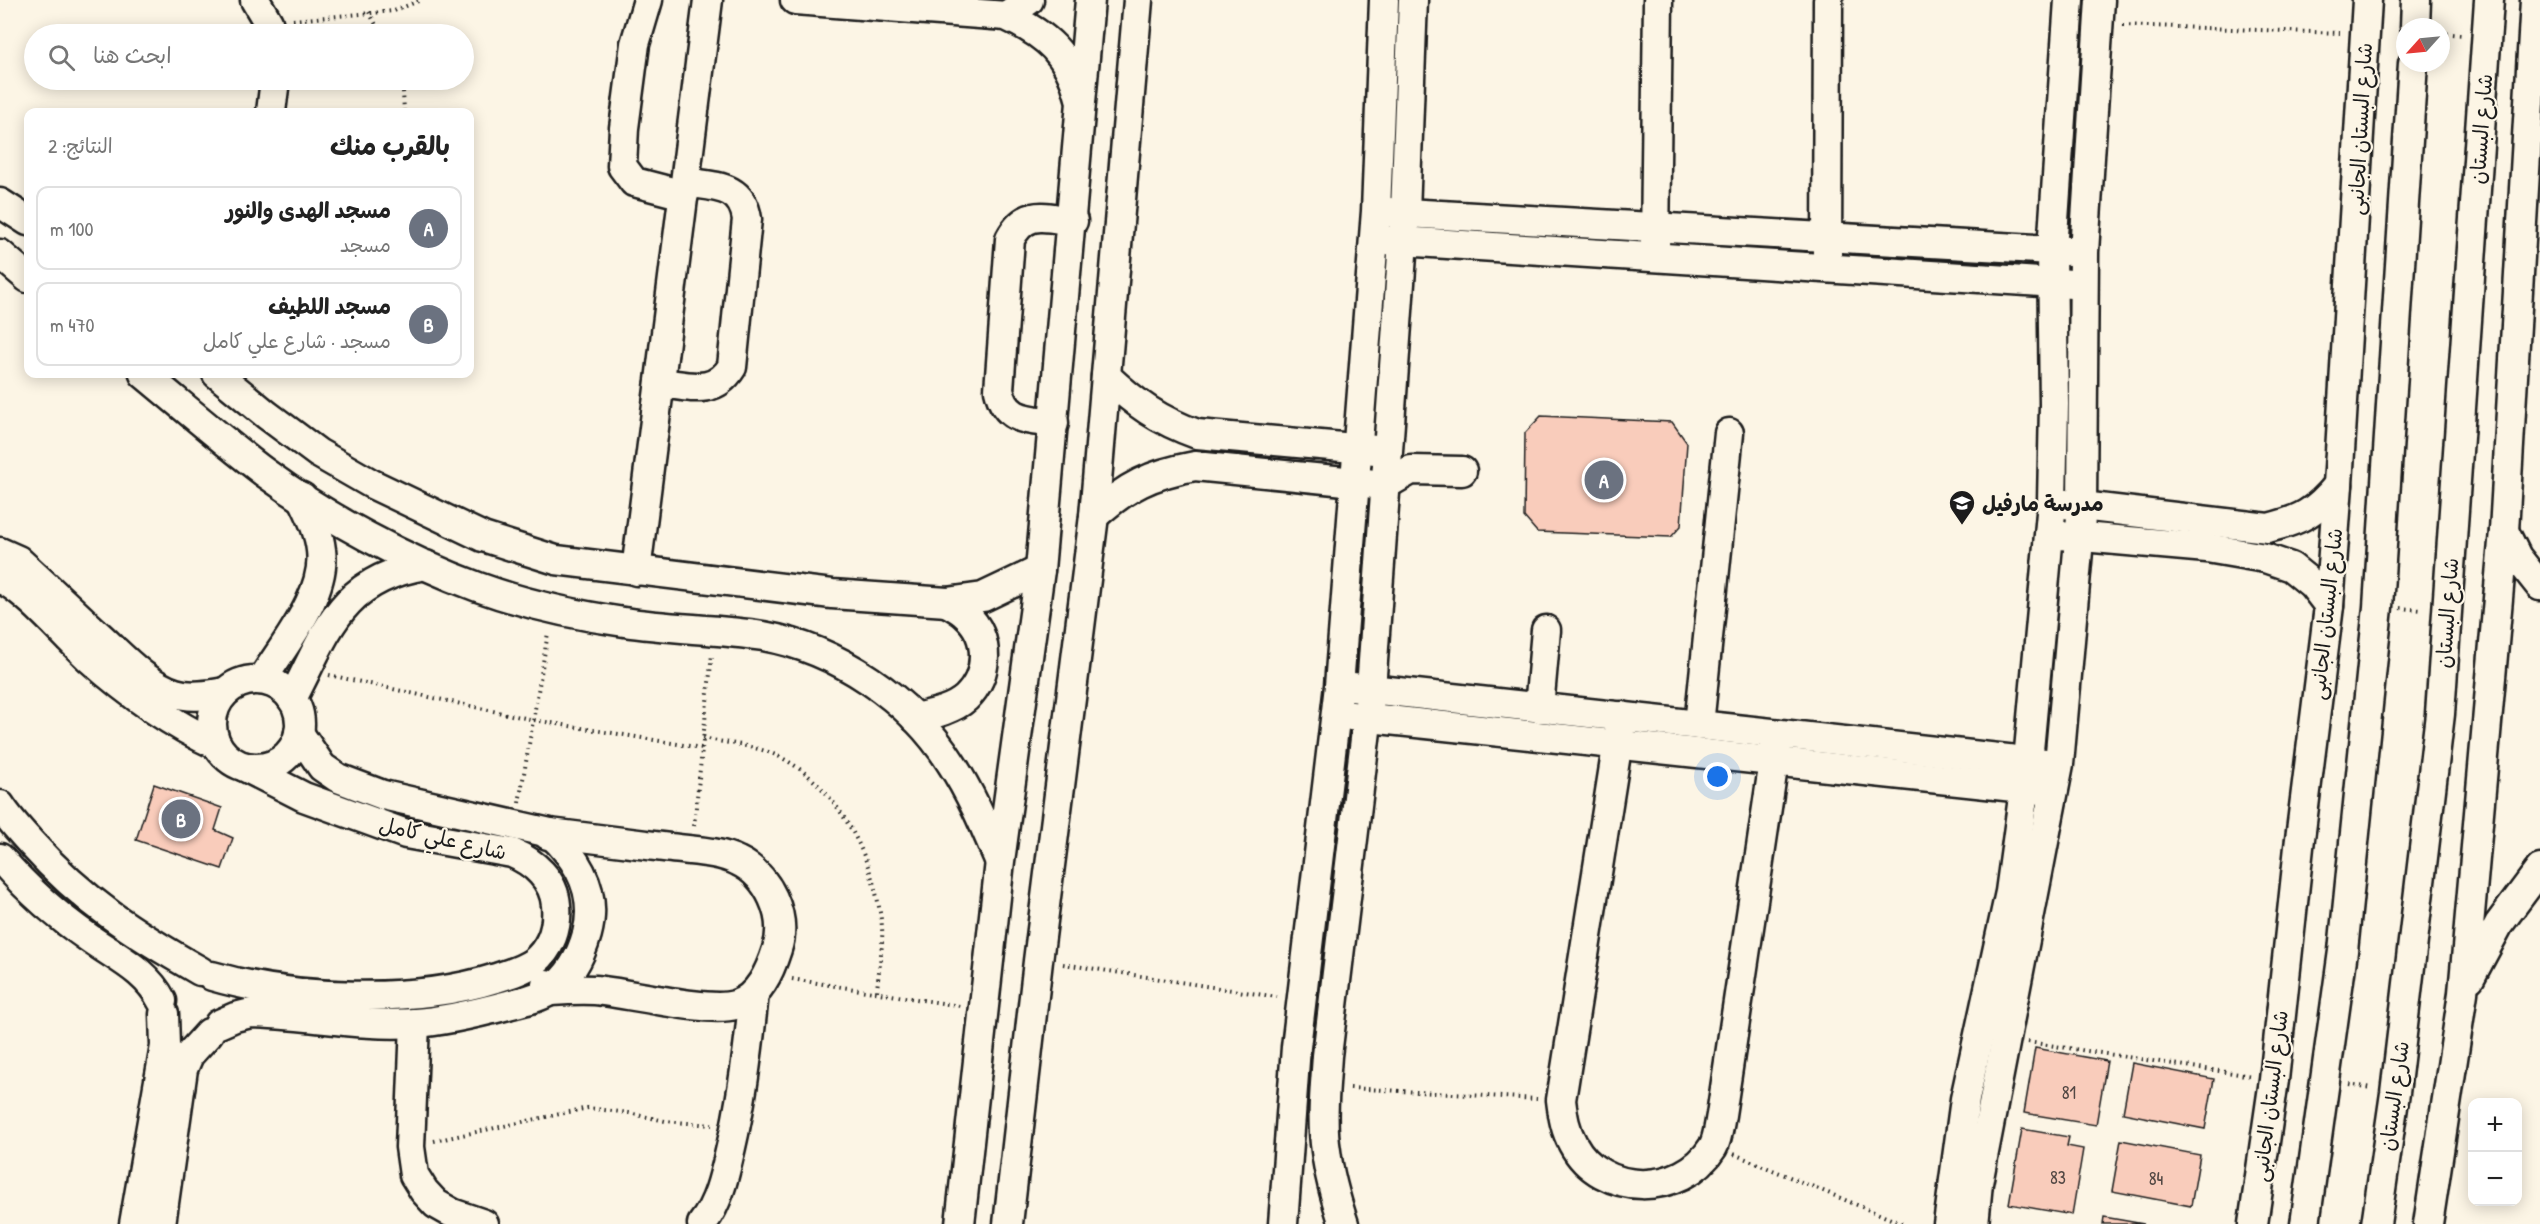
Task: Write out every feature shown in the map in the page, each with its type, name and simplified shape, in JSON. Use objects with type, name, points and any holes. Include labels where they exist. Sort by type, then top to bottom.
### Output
[{"type":"street","points":[[648,0],[635,44],[624,128],[622,166],[634,182],[685,189],[728,189],[738,196],[745,206],[747,219],[732,367],[726,377],[717,384],[705,388],[660,383]]},
{"type":"street","points":[[636,571],[708,0]]},
{"type":"street","points":[[795,0],[1018,8],[1035,29],[1058,50],[1074,77],[1082,108]]},
{"type":"street","points":[[960,1224],[1000,861],[1040,570],[1072,234],[1090,0]]},
{"type":"street","points":[[1008,1224],[1038,961],[1094,516],[1138,0]]},
{"type":"street","points":[[1283,1224],[1287,1148],[1301,1001],[1337,714],[1376,211],[1383,0]]},
{"type":"street","points":[[1344,1224],[1333,1190],[1325,1149],[1325,1087],[1371,689],[1405,213],[1413,0]]},
{"type":"street","points":[[1655,257],[1658,0]]},
{"type":"street","points":[[1828,0],[1828,268]]},
{"type":"street","points":[[1948,1224],[1965,1099],[2010,892],[2026,775],[2052,502],[2054,283],[2052,250],[2069,0]]},
{"type":"street","name":"شارع البستان الجانبى","points":[[2253,1224],[2274,1080],[2299,847],[2329,606],[2367,0]]},
{"type":"street","points":[[2415,18],[2416,0]]},
{"type":"street","name":"شارع البستان","points":[[2376,1224],[2396,1093],[2440,714],[2489,0]]},
{"type":"street","points":[[2428,1224],[2463,993],[2504,531],[2535,0]]},
{"type":"street","points":[[1974,1224],[1978,1183],[2057,778],[2082,506],[2084,252],[2099,12]]},
{"type":"street","points":[[2305,1224],[2327,1080],[2343,951],[2378,607],[2412,72]]},
{"type":"street","points":[[272,108],[274,90]]},
{"type":"street","points":[[0,203],[24,218]]},
{"type":"street","points":[[1376,211],[2084,252]]},
{"type":"street","points":[[1054,423],[1020,418],[1010,412],[1000,396],[1010,239],[1015,228],[1035,216],[1117,252]]},
{"type":"street","points":[[1374,240],[2084,284]]},
{"type":"street","points":[[0,254],[24,275]]},
{"type":"street","points":[[1106,376],[1147,412],[1170,425],[1197,434],[1388,451],[1411,470]]},
{"type":"street","points":[[149,378],[266,473],[363,533],[426,565],[479,587],[552,609],[623,622],[764,636],[820,653],[857,673],[892,697],[915,718],[950,761],[975,804],[1000,861]]},
{"type":"street","points":[[222,378],[318,453],[431,514],[483,537],[556,560],[832,594],[947,602],[983,597],[1017,583],[1040,570]]},
{"type":"street","points":[[1699,725],[1729,433]]},
{"type":"street","points":[[1094,516],[1115,496],[1140,481],[1166,471],[1195,466],[1385,485],[1411,470],[1462,471]]},
{"type":"street","points":[[2052,502],[2268,528],[2296,521],[2320,507],[2338,485]]},
{"type":"street","points":[[262,680],[310,602],[320,578],[321,551],[315,524],[302,497]]},
{"type":"street","points":[[2504,531],[2517,556],[2540,586]]},
{"type":"street","points":[[2049,534],[2206,548],[2265,558],[2291,567],[2312,584],[2329,606]]},
{"type":"street","points":[[5,563],[140,672],[160,685],[175,693],[191,696],[225,692]]},
{"type":"street","points":[[5,563],[89,658],[138,699],[188,732],[217,745]]},
{"type":"street","points":[[292,699],[335,616],[354,596],[377,580],[404,569],[426,565]]},
{"type":"street","points":[[915,718],[944,710],[965,699],[980,680],[985,660],[981,636],[967,615],[947,602]]},
{"type":"street","points":[[1539,708],[1546,630]]},
{"type":"street","points":[[262,680],[279,686],[292,699],[299,715],[299,733],[292,749],[279,762],[263,767],[245,767],[229,759],[217,745],[212,727],[214,708],[225,692],[242,681],[262,680]]},
{"type":"street","points":[[1339,686],[1778,734],[2026,775]]},
{"type":"street","points":[[1337,714],[1773,761],[2057,778]]},
{"type":"street","points":[[2440,714],[2487,718]]},
{"type":"street","points":[[1622,716],[1561,1100],[1564,1124],[1573,1146],[1589,1164],[1609,1178],[1632,1184],[1656,1184],[1679,1177],[1699,1164],[1714,1145],[1721,1115],[1778,734]]},
{"type":"street","name":"شارع علي كامل","points":[[299,733],[322,767],[338,778],[383,795],[550,833],[691,850],[736,860],[753,869],[768,885],[778,915],[778,946],[761,984],[743,1093],[725,1171],[710,1214],[702,1224]]},
{"type":"street","name":"شارع علي كامل","points":[[0,805],[53,868],[84,896],[144,939],[206,974],[250,986],[319,993],[390,996],[452,989],[481,983],[514,972],[533,963],[546,950],[554,934],[556,909],[549,883],[539,869],[525,858],[512,853],[406,834],[304,797],[245,767]]},
{"type":"street","points":[[525,858],[550,833],[569,851],[582,874],[589,899],[589,925],[582,951],[569,973],[550,991]]},
{"type":"street","points":[[0,858],[20,881],[88,938],[144,975],[154,986],[171,1026],[182,1033],[195,1036],[235,1017],[251,1013],[415,1023],[470,1014],[550,991],[595,990],[706,1006],[735,1005],[761,984]]},
{"type":"street","points":[[2463,993],[2499,924],[2540,869]]},
{"type":"street","points":[[533,963],[550,991]]},
{"type":"street","points":[[134,1224],[165,1046],[163,1007],[166,988],[175,977],[187,972],[206,974],[222,986],[226,999],[225,1012],[214,1028],[189,1054],[183,1069],[161,1224]]},
{"type":"street","points":[[415,1023],[410,1147],[414,1175],[436,1204],[452,1213],[484,1224]]},
{"type":"path","points":[[265,19],[394,11],[421,0]]},
{"type":"path","points":[[369,12],[376,24]]},
{"type":"path","points":[[2099,12],[2365,33]]},
{"type":"path","points":[[404,90],[404,108]]},
{"type":"path","points":[[2378,607],[2447,612]]},
{"type":"path","points":[[516,824],[552,609]]},
{"type":"path","points":[[691,850],[714,632]]},
{"type":"path","points":[[307,670],[534,720],[702,748]]},
{"type":"path","points":[[703,738],[770,753],[797,766],[820,788],[847,822],[863,853],[875,887],[882,921],[877,992]]},
{"type":"path","points":[[1038,961],[1301,1001]]},
{"type":"path","points":[[761,984],[877,992],[983,1010]]},
{"type":"path","points":[[2007,1038],[2274,1080]]},
{"type":"path","points":[[2327,1080],[2396,1093]]},
{"type":"path","points":[[1325,1087],[1561,1100]]},
{"type":"path","points":[[410,1147],[588,1108],[629,1113],[665,1121],[736,1126]]},
{"type":"path","points":[[1714,1145],[1903,1224]]},
{"type":"building","points":[[1541,416],[1672,422],[1687,443],[1681,526],[1671,537],[1537,532],[1524,517],[1525,433]]},
{"type":"building","points":[[154,784],[222,808],[215,830],[233,838],[222,869],[136,840]]},
{"type":"building","points":[[2035,1048],[2107,1061],[2096,1125],[2024,1113]]},
{"type":"building","points":[[2132,1063],[2214,1079],[2205,1129],[2123,1113]]},
{"type":"building","points":[[2022,1129],[2069,1137],[2067,1146],[2083,1149],[2072,1215],[2009,1204]]},
{"type":"building","points":[[2121,1140],[2200,1155],[2191,1206],[2112,1191]]},
{"type":"building","points":[[2104,1217],[2144,1224],[2103,1224]]},
{"type":"place","name":"مسجد الهدى والنور","points":[[1604,480]]},
{"type":"place","name":"مدرسة مارفيل","points":[[1962,526]]},
{"type":"place","name":"مسجد اللطيف","points":[[181,819]]}]
